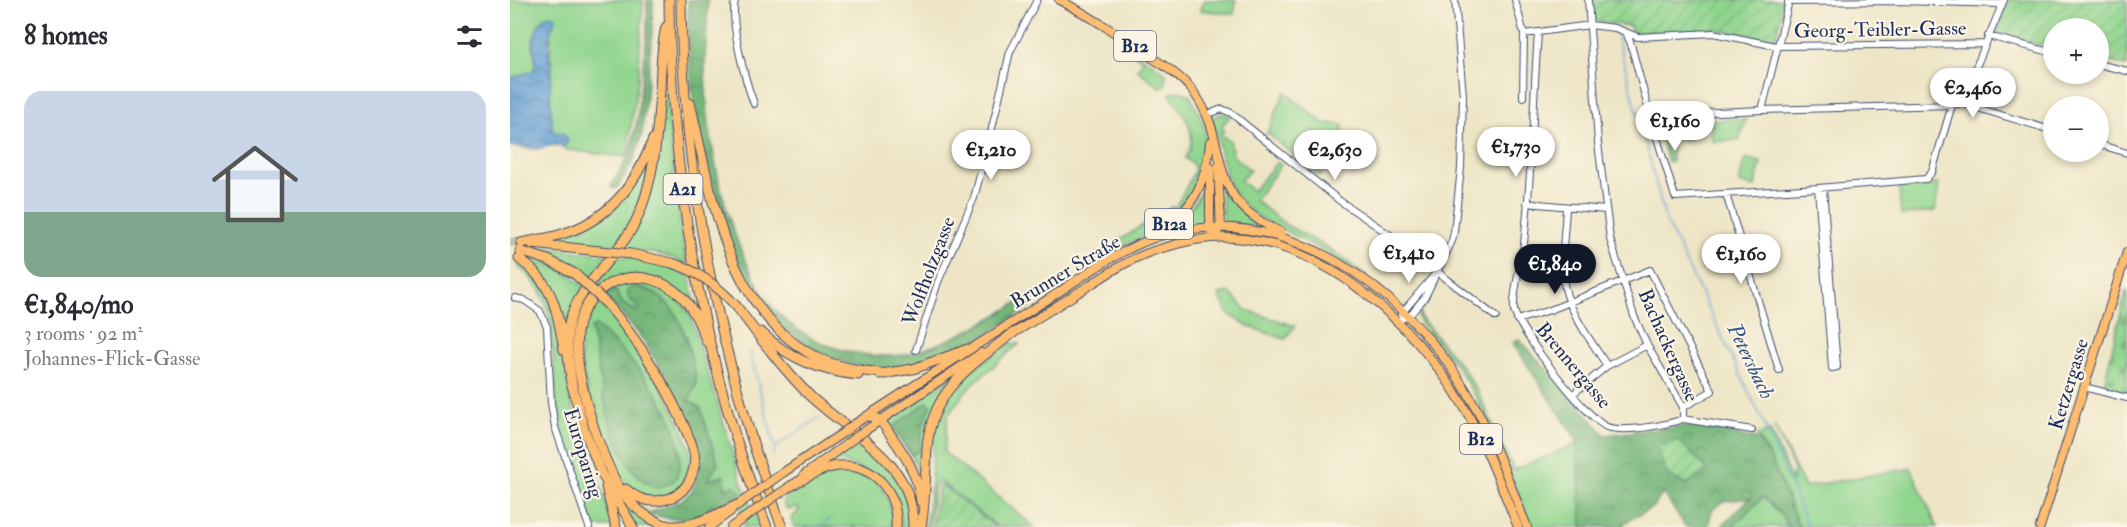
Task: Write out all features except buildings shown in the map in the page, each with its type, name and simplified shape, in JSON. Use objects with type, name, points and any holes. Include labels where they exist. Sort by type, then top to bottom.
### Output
[{"type":"highway","name":"A21","points":[[669,0],[675,125],[694,260],[714,357],[729,413],[768,527]]},
{"type":"highway","name":"A21","points":[[681,0],[688,124],[700,211],[722,329],[740,398],[774,505],[784,527]]},
{"type":"highway","points":[[572,384],[568,352],[569,324],[575,307],[584,291],[612,258],[636,221],[651,176],[655,150],[662,44],[669,19]]},
{"type":"highway","points":[[684,76],[716,213],[729,250],[757,303],[787,337],[820,358],[838,365],[887,374]]},
{"type":"highway","points":[[520,251],[584,225],[606,211],[618,200],[641,170],[656,129]]},
{"type":"highway","points":[[520,251],[600,251],[631,254],[672,263],[712,283],[778,347],[796,359],[836,373],[863,376],[887,374],[913,369],[968,350]]},
{"type":"highway","points":[[520,251],[548,260],[576,274],[608,305],[642,350],[672,400],[694,452],[694,467],[690,480],[682,492],[670,499],[657,502],[643,501],[633,496],[625,488],[605,453]]},
{"type":"highway","points":[[520,251],[542,278],[555,303],[584,429],[606,484],[616,527]]},
{"type":"highway","points":[[714,357],[695,314],[682,297],[666,284],[651,278],[634,277],[618,280],[605,286],[592,298],[579,325],[578,362],[585,399],[608,466],[621,490],[643,514],[671,526],[702,522],[739,504]]},
{"type":"highway","points":[[737,307],[788,372],[811,396],[874,447],[898,472],[910,500],[913,527]]},
{"type":"highway","points":[[921,527],[926,494],[927,447],[936,408],[957,378],[1013,333]]},
{"type":"highway","points":[[868,416],[880,420],[912,469],[919,485],[923,517]]},
{"type":"highway","points":[[789,487],[832,466],[846,466],[868,471],[885,485],[891,494],[897,515],[896,527]]},
{"type":"highway","points":[[606,484],[633,527]]},
{"type":"main road","name":"B12","points":[[1059,0],[1114,32],[1180,78],[1192,89],[1206,115]]},
{"type":"main road","points":[[1206,115],[1223,175],[1233,197],[1254,219],[1285,233],[1289,238]]},
{"type":"main road","points":[[1211,238],[1221,227],[1212,140]]},
{"type":"main road","points":[[1211,238],[1212,140]]},
{"type":"main road","name":"B12a","points":[[1088,273],[1102,260],[1166,226],[1185,209],[1202,183],[1212,140]]},
{"type":"main road","name":"Brunner Straße","points":[[709,527],[853,425],[1088,273],[1156,238],[1181,231],[1221,227],[1254,230],[1289,238],[1317,251],[1348,269],[1404,314],[1431,342],[1464,387],[1499,458],[1527,527]]},
{"type":"main road","name":"Brunner Straße","points":[[731,527],[880,420],[1106,275],[1143,254],[1176,244],[1211,238],[1234,238],[1254,240],[1305,256],[1340,276],[1397,321],[1435,364],[1464,406],[1494,467],[1518,527]]},
{"type":"main road","name":"Ketzergasse","points":[[2040,527],[2127,252]]},
{"type":"street","points":[[735,0],[734,12],[743,73],[754,104]]},
{"type":"street","name":"Wolfholzgasse","points":[[916,350],[942,272],[974,198],[1010,52],[1037,0]]},
{"type":"street","points":[[1397,321],[1427,281],[1438,272],[1452,241],[1461,168],[1463,96],[1455,0]]},
{"type":"street","points":[[1515,0],[1524,34],[1522,97]]},
{"type":"street","name":"Bachackergasse","points":[[1588,0],[1610,239],[1634,316],[1647,345],[1683,407],[1683,419]]},
{"type":"street","points":[[1762,110],[1789,1],[2003,2],[1961,102]]},
{"type":"street","name":"Georg-Teibler-Gasse","points":[[1524,34],[1590,25],[1615,28],[1638,37],[1713,33],[1776,46],[1985,44]]},
{"type":"street","points":[[1538,33],[1524,242],[1514,308],[1517,320],[1550,310],[1650,270],[1712,391],[1683,407]]},
{"type":"street","points":[[1626,33],[1675,196],[1734,194],[1926,179],[1930,177],[1952,105]]},
{"type":"street","points":[[1988,36],[2043,50]]},
{"type":"street","points":[[2109,67],[2127,71]]},
{"type":"street","points":[[1650,115],[1952,105],[1961,102],[2043,128]]},
{"type":"street","points":[[1206,115],[1222,109],[1231,113],[1340,201],[1496,317]]},
{"type":"street","points":[[2109,147],[2127,153]]},
{"type":"street","points":[[1821,188],[1837,367],[1832,368],[1821,188]]},
{"type":"street","points":[[1726,194],[1779,370]]},
{"type":"street","points":[[1527,203],[1606,210]]},
{"type":"street","points":[[1566,208],[1563,281],[1569,302],[1607,366]]},
{"type":"street","name":"Europaring","points":[[515,298],[524,300],[540,311],[547,327],[551,403],[555,427],[589,527]]},
{"type":"street","name":"Brennergasse","points":[[1517,320],[1524,333],[1594,419],[1607,426],[1623,429],[1683,419],[1752,430]]},
{"type":"street","points":[[1573,394],[1607,366],[1647,345]]},
{"type":"street","points":[[2084,387],[2127,398]]},
{"type":"green space","points":[[510,0],[643,0],[638,81],[626,157],[567,150],[563,147],[567,143],[552,131],[550,88],[553,60],[550,60],[550,47],[552,47],[550,33],[552,27],[540,23],[533,40],[537,65],[533,71],[510,78]]},
{"type":"green space","points":[[647,0],[653,0],[652,31],[642,134],[633,162],[618,187],[613,189],[611,186],[628,158],[637,122],[647,32]]},
{"type":"green space","points":[[688,0],[708,0],[706,99],[713,154],[726,208],[745,260],[764,296],[788,322],[811,338],[837,348],[859,354],[895,356],[916,352],[946,341],[989,320],[1030,295],[1037,302],[971,343],[935,359],[898,368],[872,368],[839,361],[820,353],[789,332],[762,304],[750,286],[724,224],[706,162],[693,97],[690,76]]},
{"type":"green space","points":[[1203,0],[1236,0],[1234,14],[1201,10]]},
{"type":"green space","points":[[1592,0],[1785,0],[1775,40],[1714,29],[1635,33],[1631,31],[1631,26],[1593,20]]},
{"type":"green space","points":[[2009,0],[2127,0],[2127,66],[2109,62],[2109,18],[2043,18],[2043,46],[1997,34],[1996,31]]},
{"type":"green space","points":[[1117,39],[1166,73],[1165,84],[1161,88],[1137,69],[1143,61],[1114,40]]},
{"type":"green space","points":[[667,90],[674,181],[687,265],[656,253],[621,251],[638,223],[664,91]]},
{"type":"green space","points":[[1180,91],[1190,95],[1204,124],[1206,144],[1203,174],[1185,206],[1174,217],[1148,235],[1127,244],[1086,268],[1083,264],[1171,207],[1176,207],[1195,170],[1193,164],[1185,158],[1191,141],[1189,125],[1170,95]]},
{"type":"green space","points":[[1285,92],[1323,123],[1343,125],[1341,148],[1335,159],[1320,176],[1267,133]]},
{"type":"green space","points":[[1216,115],[1230,116],[1221,127],[1224,130],[1221,135],[1230,141],[1233,156],[1250,170],[1240,181],[1253,191],[1277,162],[1281,165],[1255,200],[1286,225],[1330,249],[1364,274],[1362,276],[1324,251],[1258,216],[1240,200],[1229,182],[1212,119]]},
{"type":"green space","points":[[1746,119],[1739,140],[1712,142],[1711,124],[1688,125],[1689,139],[1671,140],[1672,162],[1668,162],[1657,123]]},
{"type":"green space","points":[[650,155],[646,181],[638,204],[615,249],[543,242],[619,204],[644,171]]},
{"type":"green space","points":[[1745,158],[1761,162],[1755,187],[1739,183]]},
{"type":"green space","points":[[1220,180],[1223,180],[1239,206],[1262,228],[1224,223]]},
{"type":"green space","points":[[1939,184],[1935,211],[1901,215],[1899,187]]},
{"type":"green space","points":[[1204,186],[1206,187],[1206,224],[1169,231],[1168,228],[1192,206]]},
{"type":"green space","points":[[521,245],[611,255],[589,281],[520,249]]},
{"type":"green space","points":[[520,253],[562,270],[585,286],[564,333],[557,302],[519,256]]},
{"type":"green space","points":[[618,256],[654,262],[689,275],[697,312],[685,295],[634,274],[590,294],[574,350],[614,483],[663,527],[637,527],[620,500],[594,444],[578,396],[573,371],[572,326],[578,307],[591,287]]},
{"type":"green space","points":[[519,261],[541,283],[551,304],[559,331],[572,404],[613,527],[593,527],[560,424],[549,316],[539,289],[518,267]]},
{"type":"green space","points":[[636,280],[653,284],[667,291],[690,314],[742,484],[760,527],[742,527],[746,524],[736,498],[742,494],[725,488],[723,476],[708,481],[689,401],[687,337],[629,299],[640,309],[636,311],[623,304],[615,290],[604,295],[602,293],[612,286]]},
{"type":"green space","points":[[634,286],[658,295],[675,313],[681,324],[696,378],[689,401],[700,407],[718,464],[708,480],[724,476],[725,488],[735,486],[742,494],[698,516],[675,519],[650,513],[685,498],[693,488],[698,475],[699,452],[683,410],[656,361],[637,331],[604,295],[615,290],[623,304],[636,311],[639,309],[629,299],[627,291]]},
{"type":"green space","points":[[2127,291],[2127,393],[2103,388]]},
{"type":"green space","points":[[1229,292],[1246,310],[1295,326],[1285,339],[1247,326],[1227,313],[1219,294]]},
{"type":"green space","points":[[596,298],[629,336],[679,420],[691,455],[691,467],[682,485],[670,495],[649,498],[635,493],[614,466],[605,446],[589,398],[580,340],[583,323]]},
{"type":"green space","points":[[1420,313],[1420,317],[1463,368],[1478,392],[1514,470],[1574,445],[1578,446],[1582,527],[1531,527],[1478,401],[1452,360],[1420,323],[1418,316]]},
{"type":"green space","points":[[596,326],[624,353],[652,386],[672,423],[678,441],[680,463],[677,476],[670,483],[657,488],[641,479],[626,460],[605,405],[591,328]]},
{"type":"green space","points":[[1519,339],[1605,435],[1694,425],[1759,440],[1772,461],[1799,527],[1788,527],[1784,518],[1763,497],[1732,527],[1721,527],[1750,498],[1724,501],[1712,510],[1708,527],[1686,527],[1663,493],[1653,507],[1623,524],[1624,527],[1582,527],[1577,440],[1513,343]]},
{"type":"green space","points":[[1011,343],[1019,344],[968,388],[948,415],[944,452],[1034,527],[998,527],[940,481],[934,488],[929,527],[925,527],[931,491],[933,446],[937,420],[942,408],[948,396],[962,379]]},
{"type":"green space","points":[[953,376],[941,393],[922,480],[912,457],[885,421]]},
{"type":"green space","points":[[927,402],[931,406],[923,425],[920,450],[912,455],[894,426]]},
{"type":"green space","points":[[1774,426],[1805,487],[1911,468],[1937,527],[1799,527],[1772,461],[1757,435],[1770,431],[1792,481],[1794,469]]},
{"type":"green space","points":[[1678,440],[1708,470],[1685,485],[1667,474],[1657,447]]},
{"type":"green space","points":[[858,443],[888,468],[902,488],[908,512],[908,527],[901,527],[894,491],[884,478],[844,462],[830,462]]},
{"type":"green space","points":[[842,469],[862,471],[876,481],[889,502],[892,527],[794,527],[791,519],[799,510],[797,507],[789,510],[785,507],[783,499],[823,473]]},
{"type":"green space","points":[[941,484],[996,527],[932,527]]},
{"type":"green space","points":[[1763,497],[1784,518],[1788,527],[1732,527]]},
{"type":"water","points":[[549,15],[556,17],[549,46],[552,131],[564,134],[567,143],[563,147],[554,145],[536,149],[510,146],[510,78],[533,71],[535,35],[540,23]]},
{"type":"waterway","name":"Petersbach","points":[[1617,36],[1666,221],[1769,434],[1808,527]]},
{"type":"waterway","points":[[750,352],[775,448]]},
{"type":"waterway","points":[[773,454],[775,448],[819,417]]},
{"type":"waterway","points":[[818,527],[831,518]]},
{"type":"tunnel","points":[[510,242],[521,243]]}]
